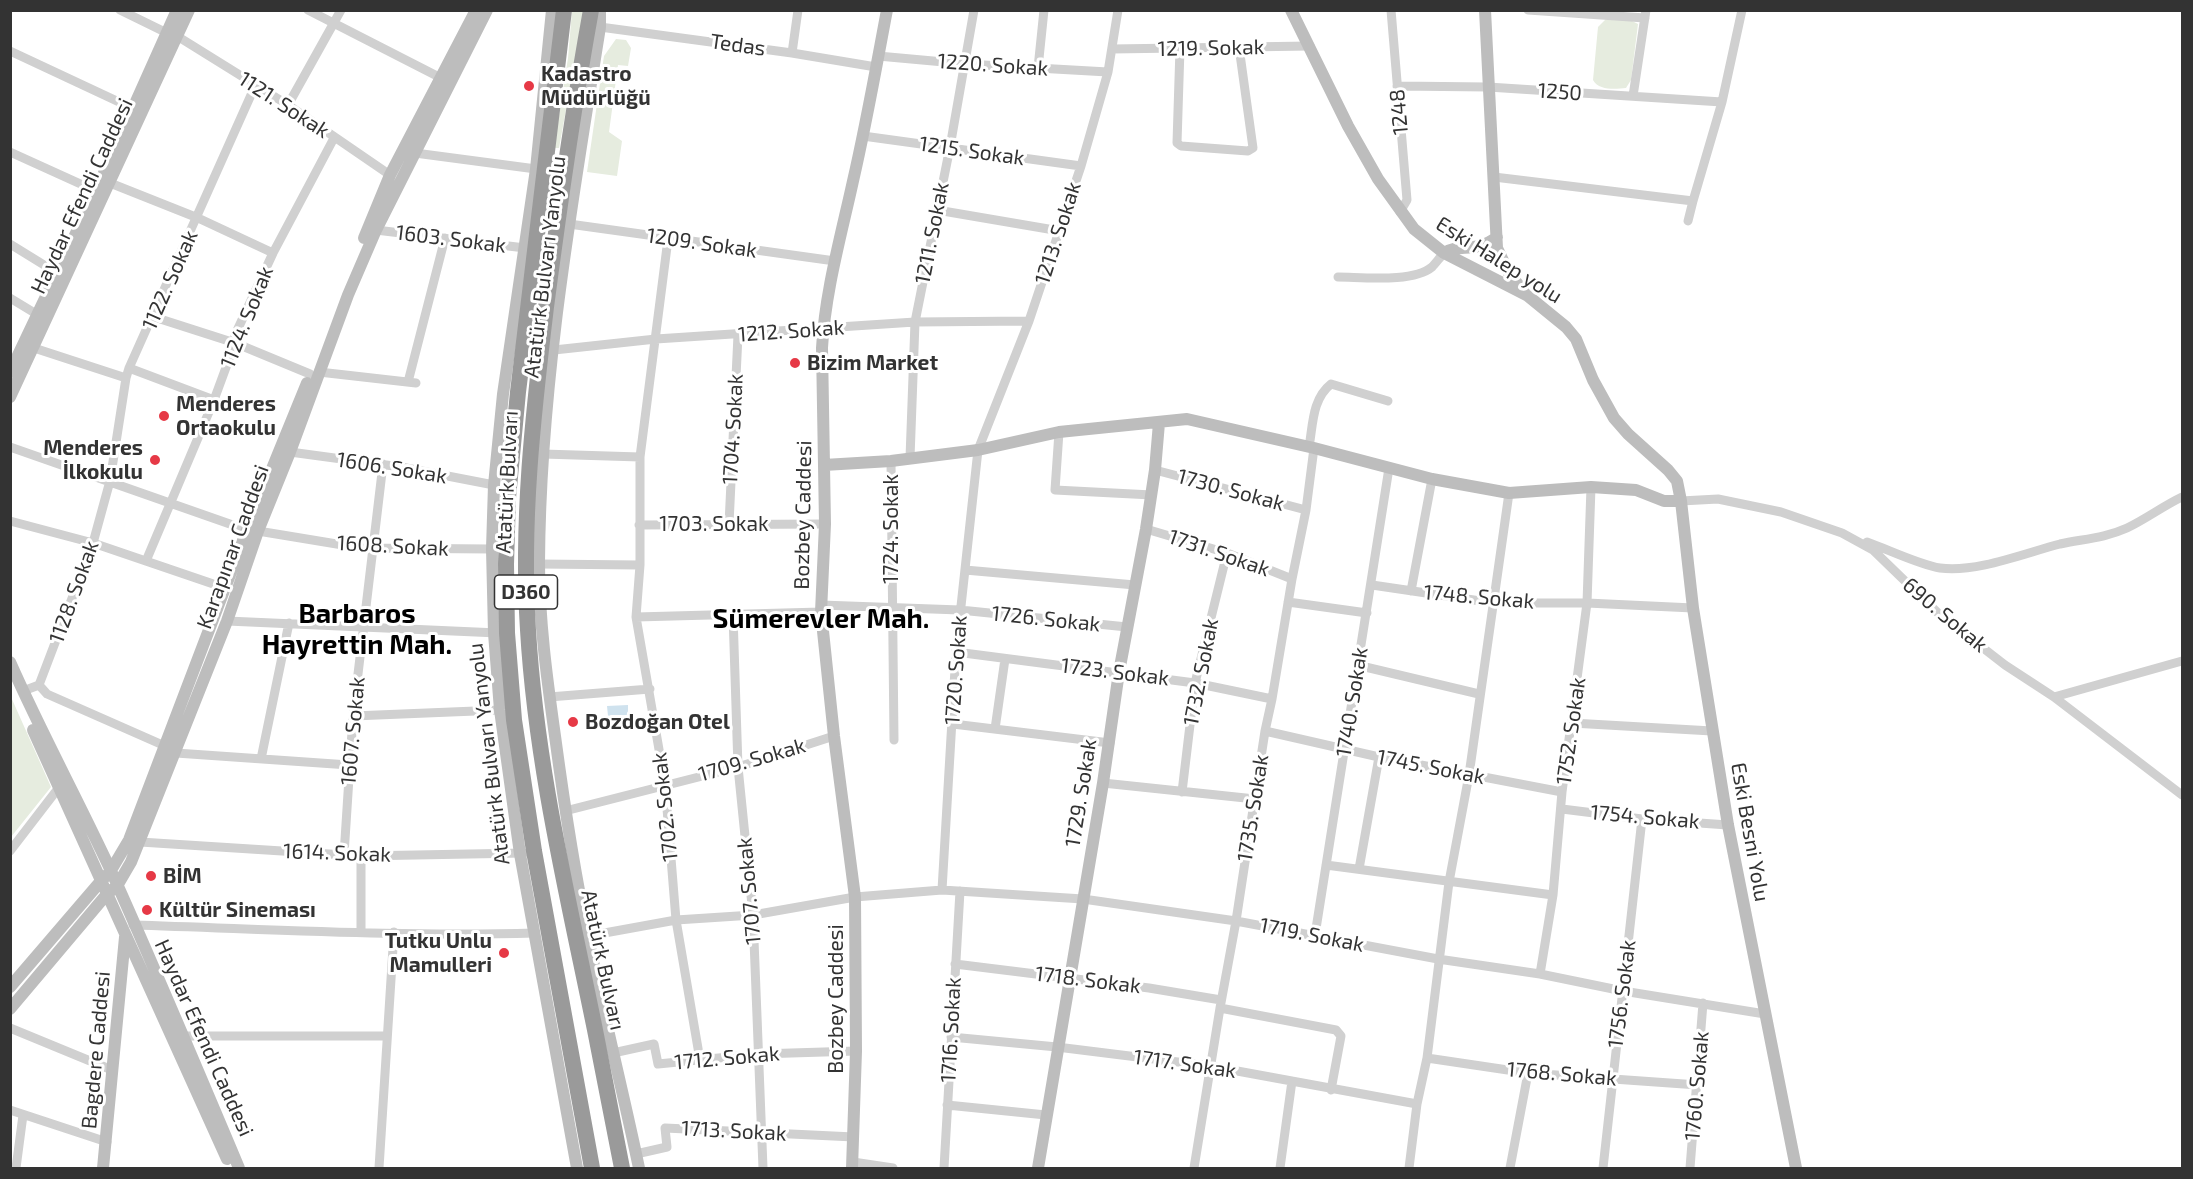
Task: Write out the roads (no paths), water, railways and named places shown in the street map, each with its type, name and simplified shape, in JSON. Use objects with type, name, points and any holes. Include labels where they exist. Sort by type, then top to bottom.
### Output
[{"type":"highway","name":"Atatürk Bulvarı","points":[[564,10],[518,392],[508,498],[506,564],[500,633],[514,720],[527,853],[546,960],[592,1168]]},
{"type":"highway","name":"Atatürk Bulvarı","points":[[591,10],[556,222],[535,393],[526,498],[525,564],[535,716],[554,834],[622,1168]]},
{"type":"street","name":"1121. Sokak","points":[[120,10],[172,34],[288,105],[390,175]]},
{"type":"street","name":"Haydar Efendi Caddesi","points":[[10,397],[110,183],[172,34],[177,10]]},
{"type":"street","name":"Haydar Efendi Caddesi","points":[[10,372],[16,350],[38,315],[134,108],[172,34],[189,10]]},
{"type":"street","points":[[308,10],[441,78]]},
{"type":"street","points":[[288,105],[341,10]]},
{"type":"street","name":"Karapınar Caddesi","points":[[10,987],[106,876],[129,840],[227,621],[253,531],[390,175],[476,10]]},
{"type":"street","name":"Karapınar Caddesi","points":[[10,1009],[107,894],[117,886],[140,842],[225,588],[290,452],[315,373],[376,230],[488,10]]},
{"type":"street","name":"Atatürk Bulvarı Yanyolu","points":[[552,10],[536,170],[503,394],[494,485],[492,549],[500,633],[500,710],[527,853],[534,933],[546,960],[577,1168]]},
{"type":"street","name":"Atatürk Bulvarı Yanyolu","points":[[600,10],[600,27],[568,224],[554,350],[543,454],[539,564],[542,630],[549,697],[565,811],[588,936],[639,1168]]},
{"type":"street","points":[[792,52],[798,10]]},
{"type":"street","name":"Bozbey Caddesi","points":[[853,1165],[856,1051],[855,897],[834,736],[821,609],[825,524],[823,330],[887,10]]},
{"type":"street","name":"1211. Sokak","points":[[910,458],[915,322],[966,64],[974,10]]},
{"type":"street","points":[[1038,68],[1044,10]]},
{"type":"street","name":"1213. Sokak","points":[[978,450],[1029,321],[1081,166],[1108,72],[1118,10]]},
{"type":"street","name":"Eski Halep yolu","points":[[1291,10],[1348,126],[1377,179],[1400,212],[1414,229],[1444,253],[1528,296],[1566,327],[1576,339],[1593,380],[1614,418],[1628,434],[1668,470],[1677,482],[1681,501]]},
{"type":"street","name":"1248","points":[[1391,10],[1407,200],[1400,212]]},
{"type":"street","points":[[1485,10],[1497,248],[1509,273],[1528,296]]},
{"type":"street","points":[[1528,10],[1646,14],[1634,96]]},
{"type":"street","points":[[1688,221],[1722,102],[1742,10]]},
{"type":"street","name":"Tedas","points":[[600,27],[877,62]]},
{"type":"street","name":"1219. Sokak","points":[[1112,50],[1310,46]]},
{"type":"street","points":[[1180,48],[1177,143],[1181,146],[1248,152],[1253,148],[1239,47]]},
{"type":"street","points":[[10,51],[134,108]]},
{"type":"street","name":"1220. Sokak","points":[[877,62],[966,64],[1108,72]]},
{"type":"street","name":"1122. Sokak","points":[[110,481],[128,373],[255,86]]},
{"type":"street","name":"1250","points":[[1397,86],[1488,87],[1722,102]]},
{"type":"street","name":"1215. Sokak","points":[[863,136],[1081,166]]},
{"type":"street","name":"1124. Sokak","points":[[146,561],[214,400],[235,343],[235,335],[273,253],[334,138]]},
{"type":"street","points":[[10,152],[96,191]]},
{"type":"street","points":[[415,153],[536,170]]},
{"type":"street","points":[[1494,177],[1693,201]]},
{"type":"street","points":[[110,183],[198,218],[273,253]]},
{"type":"street","points":[[937,210],[1059,231]]},
{"type":"street","name":"1209. Sokak","points":[[568,224],[835,261]]},
{"type":"street","name":"1603. Sokak","points":[[376,230],[525,248]]},
{"type":"street","points":[[1338,277],[1401,277],[1419,274],[1431,268],[1449,250],[1477,248],[1497,237]]},
{"type":"street","points":[[154,317],[235,343],[315,373],[412,383],[445,238]]},
{"type":"street","name":"1702. Sokak","points":[[668,239],[640,457],[640,565],[636,617],[665,784],[676,920],[700,1060]]},
{"type":"street","points":[[10,244],[57,273]]},
{"type":"street","points":[[10,298],[38,315]]},
{"type":"street","name":"1212. Sokak","points":[[554,350],[656,339],[823,330],[915,322],[1029,321]]},
{"type":"street","name":"1704. Sokak","points":[[729,524],[738,335]]},
{"type":"street","points":[[34,348],[128,373],[214,400]]},
{"type":"street","name":"1735. Sokak","points":[[1194,1168],[1220,1004],[1236,921],[1265,731],[1306,510],[1315,411],[1321,392],[1331,384],[1388,401]]},
{"type":"street","points":[[824,465],[891,461],[978,450],[1059,432],[1187,419],[1432,479],[1509,493],[1591,487],[1636,490],[1664,501],[1681,501]]},
{"type":"street","name":"1729. Sokak","points":[[1038,1168],[1110,743],[1119,672],[1152,495],[1159,423]]},
{"type":"street","points":[[1059,432],[1055,490],[1152,495]]},
{"type":"street","points":[[10,447],[253,531]]},
{"type":"street","name":"1720. Sokak","points":[[942,890],[956,652],[978,450]]},
{"type":"street","name":"1606. Sokak","points":[[290,452],[383,465],[494,485]]},
{"type":"street","points":[[543,454],[640,457]]},
{"type":"street","name":"1724. Sokak","points":[[891,461],[894,740]]},
{"type":"street","name":"1607. Sokak","points":[[344,855],[353,716],[383,465]]},
{"type":"street","name":"1740. Sokak","points":[[1315,935],[1389,468]]},
{"type":"street","name":"1730. Sokak","points":[[1155,470],[1306,510]]},
{"type":"street","points":[[1411,591],[1432,479]]},
{"type":"street","name":"1128. Sokak","points":[[39,685],[93,543],[110,481]]},
{"type":"street","name":"1752. Sokak","points":[[1540,974],[1553,895],[1562,792],[1587,603],[1591,487]]},
{"type":"street","points":[[1408,1168],[1417,1104],[1427,1058],[1449,882],[1469,775],[1509,493]]},
{"type":"street","points":[[1842,532],[1939,568],[1959,568],[1983,565],[2060,544],[2114,533],[2128,528],[2182,497]]},
{"type":"street","name":"690. Sokak","points":[[1681,501],[1718,499],[1782,512],[1842,532],[1873,550],[1938,614],[2005,665],[2054,697],[2182,795]]},
{"type":"street","name":"Eski Besni Yolu","points":[[1681,501],[1693,608],[1728,825],[1796,1168]]},
{"type":"street","points":[[10,521],[93,543],[225,588]]},
{"type":"street","name":"1703. Sokak","points":[[639,525],[825,524]]},
{"type":"street","name":"1731. Sokak","points":[[1146,529],[1227,553],[1292,579]]},
{"type":"street","name":"1608. Sokak","points":[[253,531],[373,549],[492,549]]},
{"type":"street","name":"1732. Sokak","points":[[1182,792],[1194,683],[1227,553]]},
{"type":"street","points":[[539,564],[640,565]]},
{"type":"street","name":"1726. Sokak","points":[[965,570],[1135,585]]},
{"type":"street","name":"1748. Sokak","points":[[1372,585],[1494,603],[1587,603],[1693,608]]},
{"type":"street","points":[[1288,602],[1367,613]]},
{"type":"street","name":"1726. Sokak","points":[[636,617],[733,615],[891,607],[960,610],[1127,627]]},
{"type":"street","name":"1707. Sokak","points":[[733,615],[738,767],[753,915],[763,1168]]},
{"type":"street","points":[[227,621],[500,633]]},
{"type":"street","points":[[261,759],[289,623]]},
{"type":"street","name":"1723. Sokak","points":[[956,652],[1194,683],[1272,699]]},
{"type":"street","points":[[995,729],[1005,659]]},
{"type":"street","points":[[2054,697],[2182,661]]},
{"type":"street","name":"Haydar Efendi Caddesi","points":[[10,662],[106,876],[107,894],[129,930],[183,1036],[239,1168]]},
{"type":"street","points":[[1357,665],[1479,694]]},
{"type":"street","name":"Haydar Efendi Caddesi","points":[[10,682],[106,876],[117,886],[129,930],[231,1168]]},
{"type":"street","points":[[23,691],[39,685],[47,694],[170,750],[349,765]]},
{"type":"street","points":[[549,697],[650,689]]},
{"type":"street","points":[[353,716],[500,710]]},
{"type":"street","points":[[1572,723],[1712,731]]},
{"type":"street","points":[[953,724],[1110,743]]},
{"type":"street","name":"1745. Sokak","points":[[1265,731],[1379,757],[1562,792]]},
{"type":"street","name":"1709. Sokak","points":[[565,811],[738,767],[834,736]]},
{"type":"street","points":[[1359,869],[1379,757]]},
{"type":"street","points":[[1103,783],[1255,799]]},
{"type":"street","points":[[10,851],[60,786]]},
{"type":"street","name":"1754. Sokak","points":[[1562,809],[1642,819],[1728,825]]},
{"type":"street","name":"1756. Sokak","points":[[1603,1168],[1642,819]]},
{"type":"street","name":"1614. Sokak","points":[[140,842],[361,856],[527,853]]},
{"type":"street","points":[[361,856],[361,932]]},
{"type":"street","points":[[1326,865],[1553,895]]},
{"type":"street","name":"1719. Sokak","points":[[588,936],[676,920],[753,915],[855,897],[942,890],[1083,899],[1236,921],[1438,959],[1540,974],[1623,991],[1765,1014]]},
{"type":"street","name":"1716. Sokak","points":[[944,1168],[960,891]]},
{"type":"street","points":[[129,930],[534,933]]},
{"type":"street","name":"Bagdere Caddesi","points":[[103,1168],[129,930]]},
{"type":"street","points":[[379,1168],[394,932]]},
{"type":"street","name":"1718. Sokak","points":[[955,964],[1070,978],[1220,1004],[1336,1030],[1341,1036],[1331,1090]]},
{"type":"street","name":"1760. Sokak","points":[[1690,1168],[1704,1003]]},
{"type":"street","points":[[10,1028],[112,1070]]},
{"type":"street","points":[[183,1036],[386,1036]]},
{"type":"street","name":"1717. Sokak","points":[[951,1037],[1057,1047],[1210,1066],[1417,1104]]},
{"type":"street","name":"1712. Sokak","points":[[613,1053],[654,1044],[658,1064],[759,1054],[856,1051]]},
{"type":"street","name":"1768. Sokak","points":[[1427,1058],[1528,1073],[1698,1085]]},
{"type":"street","points":[[1510,1168],[1528,1073]]},
{"type":"street","points":[[1280,1168],[1292,1081]]},
{"type":"street","points":[[947,1105],[1046,1115]]},
{"type":"street","points":[[10,1110],[107,1142]]},
{"type":"street","points":[[15,1168],[23,1115]]},
{"type":"street","name":"1713. Sokak","points":[[636,1154],[667,1146],[665,1128],[854,1137]]},
{"type":"street","points":[[853,1165],[893,1168]]},
{"type":"water","points":[[628,705],[628,715],[608,716],[607,706]]},
{"type":"place","name":"Kadastro Müdürlüğü","points":[[529,86]]},
{"type":"place","name":"Bizim Market","points":[[795,363]]},
{"type":"place","name":"Menderes Ortaokulu","points":[[164,416]]},
{"type":"place","name":"Menderes İlkokulu","points":[[155,460]]},
{"type":"place","name":"Bozdoğan Otel","points":[[573,722]]},
{"type":"place","name":"BİM","points":[[151,876]]},
{"type":"place","name":"Kültür Sineması","points":[[147,910]]},
{"type":"place","name":"Tutku Unlu Mamulleri","points":[[504,953]]},
{"type":"district","name":"Sümerevler Mah.","points":[[821,619]]},
{"type":"district","name":"Barbaros Hayrettin Mah.","points":[[357,630]]}]
